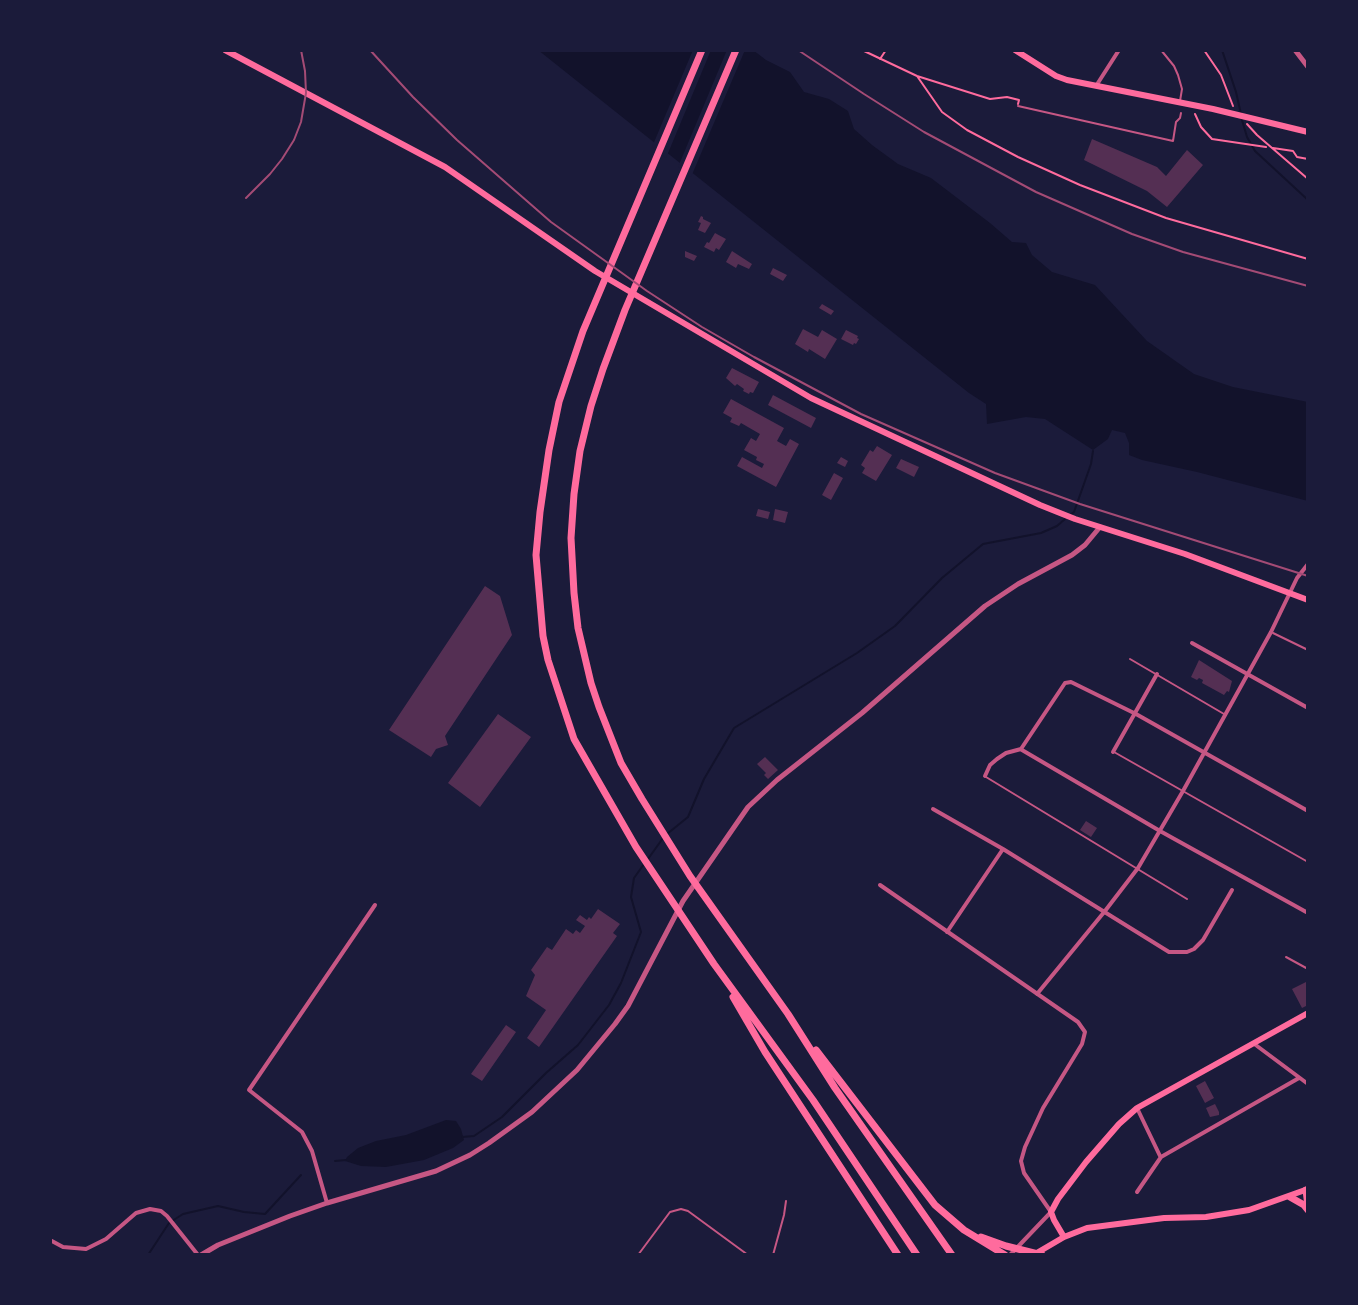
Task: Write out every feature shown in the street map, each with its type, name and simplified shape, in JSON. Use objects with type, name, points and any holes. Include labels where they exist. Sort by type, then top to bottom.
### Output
[{"type":"highway","points":[[702,50],[583,331],[559,402],[549,450],[536,555],[543,636],[574,739],[603,791],[714,964],[813,1100],[917,1255]]},
{"type":"highway","points":[[736,50],[614,337],[591,406],[580,451],[571,538],[578,628],[591,683],[621,763],[671,847],[788,1014],[935,1205],[964,1230],[1008,1255]]},
{"type":"highway","points":[[714,964],[765,1052],[898,1255]]},
{"type":"highway","points":[[788,1014],[835,1088],[952,1255]]},
{"type":"highway","points":[[1307,1191],[1308,1208]]},
{"type":"highway","points":[[1290,1197],[1308,1208]]},
{"type":"highway","points":[[964,1230],[1006,1246],[1042,1255]]},
{"type":"main road","points":[[225,50],[428,157],[478,188],[595,271],[786,385],[1060,513],[1185,554],[1308,600]]},
{"type":"main road","points":[[1015,50],[1056,76],[1308,132]]},
{"type":"main road","points":[[1064,1237],[1051,1212],[1086,1162],[1119,1124],[1137,1108],[1308,1013]]},
{"type":"main road","points":[[1034,1255],[1064,1237],[1087,1228],[1249,1210],[1307,1191]]},
{"type":"street","points":[[1096,86],[1119,50]]},
{"type":"street","points":[[1295,50],[1308,67]]},
{"type":"street","points":[[50,1240],[63,1247],[86,1249],[96,1246],[136,1213],[150,1209],[167,1216],[200,1255],[218,1245],[327,1203],[436,1171],[489,1143],[556,1092],[628,1006],[683,901],[748,807],[783,774],[862,713],[968,619],[1007,591],[1072,555],[1100,527]]},
{"type":"street","points":[[1037,994],[1138,868],[1248,674],[1297,578],[1307,565]]},
{"type":"street","points":[[1192,643],[1308,708]]},
{"type":"street","points":[[1113,752],[1157,674]]},
{"type":"street","points":[[985,776],[997,759],[1021,749],[1065,683],[1071,682],[1136,714],[1308,811]]},
{"type":"street","points":[[1021,749],[1308,913]]},
{"type":"street","points":[[933,809],[1169,952],[1187,952],[1203,940],[1232,890]]},
{"type":"street","points":[[947,932],[1003,849]]},
{"type":"street","points":[[880,885],[1078,1022],[1085,1032],[1082,1044],[1043,1108],[1021,1161],[1024,1173],[1051,1212],[1008,1255]]},
{"type":"street","points":[[327,1203],[312,1151],[302,1132],[249,1090],[375,905]]},
{"type":"street","points":[[1253,1043],[1308,1084]]},
{"type":"street","points":[[1137,1192],[1161,1157],[1299,1078]]},
{"type":"street","points":[[1137,1108],[1161,1157]]},
{"type":"lane","points":[[1161,50],[1178,75],[1182,89],[1180,102]]},
{"type":"lane","points":[[1018,106],[1173,141],[1181,113]]},
{"type":"lane","points":[[1271,632],[1308,650]]},
{"type":"lane","points":[[1130,659],[1225,714]]},
{"type":"lane","points":[[1113,752],[1308,862]]},
{"type":"lane","points":[[985,776],[1187,899]]},
{"type":"lane","points":[[1286,957],[1308,969]]},
{"type":"lane","points":[[773,1255],[786,1201]]},
{"type":"lane","points":[[638,1255],[670,1212],[681,1209],[748,1255]]},
{"type":"path","points":[[862,50],[917,76],[990,99],[1007,97],[1019,100],[1018,106]]},
{"type":"path","points":[[880,59],[886,50]]},
{"type":"path","points":[[1204,50],[1221,75],[1234,108]]},
{"type":"path","points":[[917,76],[942,112],[967,130],[1018,157],[1166,218],[1308,259]]},
{"type":"path","points":[[1195,114],[1212,139],[1293,151],[1297,157],[1308,159]]},
{"type":"path","points":[[1257,135],[1308,179]]},
{"type":"shaded area","points":[[538,50],[753,50],[790,72],[804,92],[829,99],[848,111],[854,129],[898,164],[931,178],[1012,242],[1026,243],[1032,255],[1052,272],[1095,285],[1147,341],[1194,374],[1233,387],[1308,402],[1308,501],[1142,460],[1129,455],[1125,433],[1112,430],[1108,439],[1093,450],[1045,419],[1026,417],[987,424],[986,404]]},
{"type":"shaded area","points":[[446,1120],[456,1121],[464,1140],[424,1160],[386,1167],[361,1166],[345,1161],[358,1148]]},
{"type":"pier","points":[[693,50],[711,50],[666,158],[652,147]]},
{"type":"pier","points":[[727,50],[745,50],[691,177],[678,167]]},
{"type":"building","points":[[1092,139],[1157,167],[1166,176],[1187,150],[1203,165],[1167,207],[1147,191],[1084,160]]},
{"type":"building","points":[[701,216],[711,223],[705,233],[698,230]]},
{"type":"building","points":[[715,233],[726,239],[714,252],[704,247]]},
{"type":"building","points":[[685,251],[697,256],[694,261],[685,257]]},
{"type":"building","points":[[732,251],[752,264],[749,269],[738,264],[736,268],[726,262]]},
{"type":"building","points":[[773,268],[787,275],[783,281],[770,274]]},
{"type":"building","points":[[822,304],[834,311],[831,315],[819,308]]},
{"type":"building","points":[[803,329],[818,337],[822,330],[837,339],[825,359],[795,344]]},
{"type":"building","points":[[846,330],[858,336],[856,344],[841,339]]},
{"type":"building","points":[[732,368],[759,382],[753,393],[743,391],[726,378]]},
{"type":"building","points":[[773,395],[816,418],[811,428],[768,405]]},
{"type":"building","points":[[731,399],[784,428],[777,441],[786,446],[790,439],[799,444],[776,487],[737,466],[742,457],[762,468],[764,464],[744,450],[751,438],[756,441],[760,434],[741,423],[739,426],[730,422],[732,418],[723,413]]},
{"type":"building","points":[[877,446],[892,455],[876,481],[862,473],[865,468],[861,465],[870,450],[873,452]]},
{"type":"building","points":[[841,457],[848,461],[845,467],[837,463]]},
{"type":"building","points":[[901,459],[919,467],[914,477],[896,468]]},
{"type":"building","points":[[834,473],[843,478],[831,500],[822,495]]},
{"type":"building","points":[[758,509],[770,512],[768,519],[756,516]]},
{"type":"building","points":[[775,509],[788,512],[785,523],[773,520]]},
{"type":"building","points":[[485,586],[500,596],[512,635],[445,736],[448,745],[436,749],[431,757],[389,730]]},
{"type":"building","points":[[1199,660],[1232,681],[1229,692],[1224,695],[1202,683],[1203,680],[1191,677]]},
{"type":"building","points":[[498,714],[531,737],[480,807],[448,783]]},
{"type":"building","points":[[765,757],[778,770],[768,779],[757,764]]},
{"type":"building","points":[[1086,821],[1097,828],[1091,837],[1080,830]]},
{"type":"building","points":[[598,909],[620,924],[613,933],[617,936],[539,1047],[527,1038],[546,1010],[526,996],[535,975],[531,970],[547,947],[552,950],[566,929],[573,934],[576,930],[580,933],[585,926],[576,920],[580,915],[591,919]]},
{"type":"building","points":[[1308,981],[1308,1005],[1302,1008],[1292,989]]},
{"type":"building","points":[[506,1025],[516,1032],[482,1081],[471,1074]]},
{"type":"building","points":[[1205,1081],[1214,1098],[1205,1103],[1196,1086]]},
{"type":"building","points":[[1215,1104],[1219,1115],[1210,1117],[1206,1108]]},
{"type":"waterway","points":[[1222,50],[1241,114]]},
{"type":"waterway","points":[[1242,120],[1255,151],[1308,200]]},
{"type":"waterway","points":[[1070,515],[1074,512],[1093,451]]},
{"type":"waterway","points":[[667,834],[688,817],[704,779],[734,728],[857,653],[895,626],[942,578],[983,544],[1041,533],[1065,519]]},
{"type":"waterway","points":[[648,859],[663,838]]},
{"type":"waterway","points":[[462,1137],[474,1136],[502,1117],[578,1045],[609,1005],[641,932],[631,897],[634,878],[644,864]]},
{"type":"waterway","points":[[335,1161],[346,1160]]},
{"type":"waterway","points":[[148,1255],[169,1223],[183,1214],[218,1206],[265,1214],[301,1175]]},
{"type":"railway","points":[[246,198],[282,159],[301,122],[306,93],[301,50]]},
{"type":"railway","points":[[370,50],[457,140],[551,222],[647,291],[754,357],[861,414],[995,473],[1080,504],[1308,576]]},
{"type":"railway","points":[[798,50],[924,132],[1036,192],[1132,234],[1183,252],[1308,286]]}]
